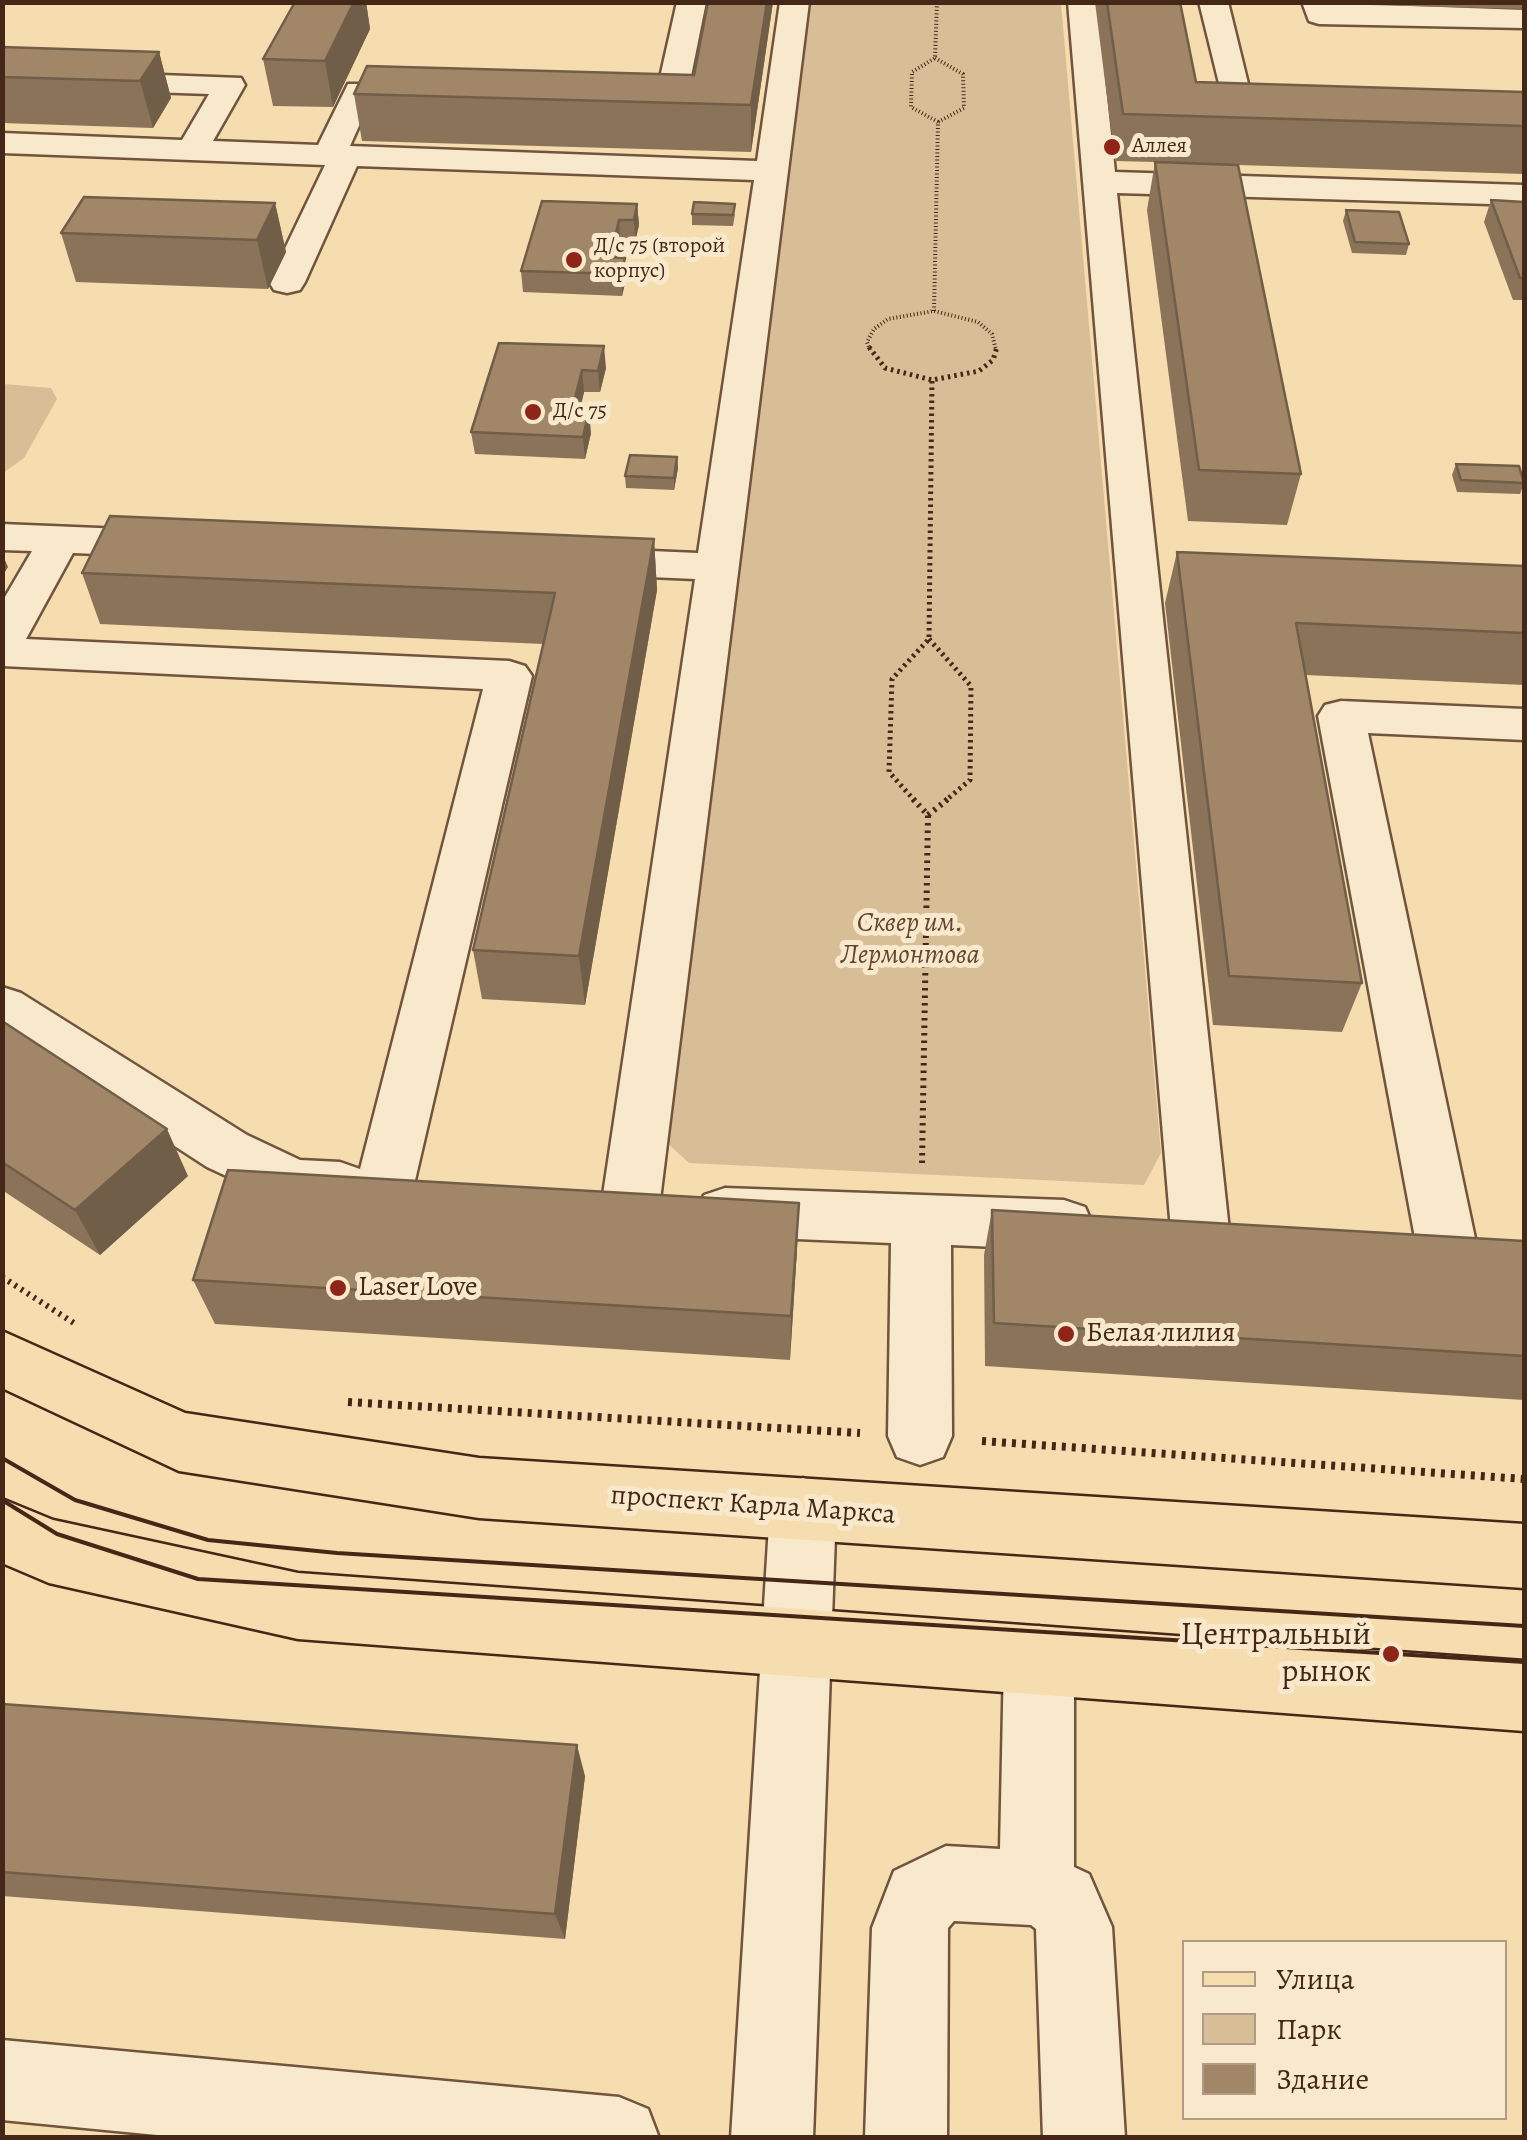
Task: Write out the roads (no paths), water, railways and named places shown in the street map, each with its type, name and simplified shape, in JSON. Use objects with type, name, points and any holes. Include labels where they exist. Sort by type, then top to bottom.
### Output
[{"type":"main road","name":"проспект Карла Маркса","points":[[2,1358],[178,1442],[479,1488],[1524,1556]]},
{"type":"main road","points":[[2,1530],[49,1551],[298,1606],[1524,1696]]},
{"type":"lane","points":[[592,98],[670,101],[692,2]]},
{"type":"lane","points":[[630,1208],[795,2]]},
{"type":"lane","points":[[1082,2],[1099,182],[1156,580],[1200,1230]]},
{"type":"lane","points":[[1214,2],[1240,117],[1316,119]]},
{"type":"lane","points":[[1316,2],[1320,15],[1524,19]]},
{"type":"lane","points":[[2,78],[230,85],[192,150]]},
{"type":"lane","points":[[288,282],[358,91],[456,94]]},
{"type":"lane","points":[[2,143],[772,171]]},
{"type":"lane","points":[[1099,182],[1524,195]]},
{"type":"lane","points":[[2,537],[214,546]]},
{"type":"lane","points":[[2,642],[59,540]]},
{"type":"lane","points":[[544,560],[718,567]]},
{"type":"lane","points":[[2,652],[509,676],[384,1189]]},
{"type":"lane","points":[[1446,1243],[1341,716],[1524,724]]},
{"type":"lane","points":[[2,1007],[228,1150],[293,1183],[441,1193]]},
{"type":"lane","points":[[574,1204],[1256,1233]]},
{"type":"lane","points":[[920,1436],[921,1220]]},
{"type":"lane","points":[[1389,1240],[1505,1246]]},
{"type":"lane","points":[[772,2138],[794,1645],[804,1509]]},
{"type":"lane","points":[[1036,1888],[1039,1661]]},
{"type":"lane","points":[[906,2138],[910,1928],[921,1898],[946,1883],[1036,1888],[1062,1901],[1074,1928],[1084,2138]]},
{"type":"lane","points":[[2,2080],[619,2138]]},
{"type":"tram line","points":[[2,1458],[75,1500],[208,1540],[337,1553],[1524,1626]]},
{"type":"tram line","points":[[2,1500],[57,1534],[198,1579],[1524,1662]]},
{"type":"place","name":"Аллея","points":[[1112,147]]},
{"type":"place","name":"Д/с 75 (второй корпус)","points":[[574,260]]},
{"type":"place","name":"Д/с 75","points":[[533,412]]},
{"type":"place","name":"Laser Love","points":[[338,1288]]},
{"type":"place","name":"Белая лилия","points":[[1066,1334]]},
{"type":"place","name":"Центральный рынок","points":[[1391,1654]]},
{"type":"park label","name":"Сквер им. Лермонтова","points":[[910,940]]}]
